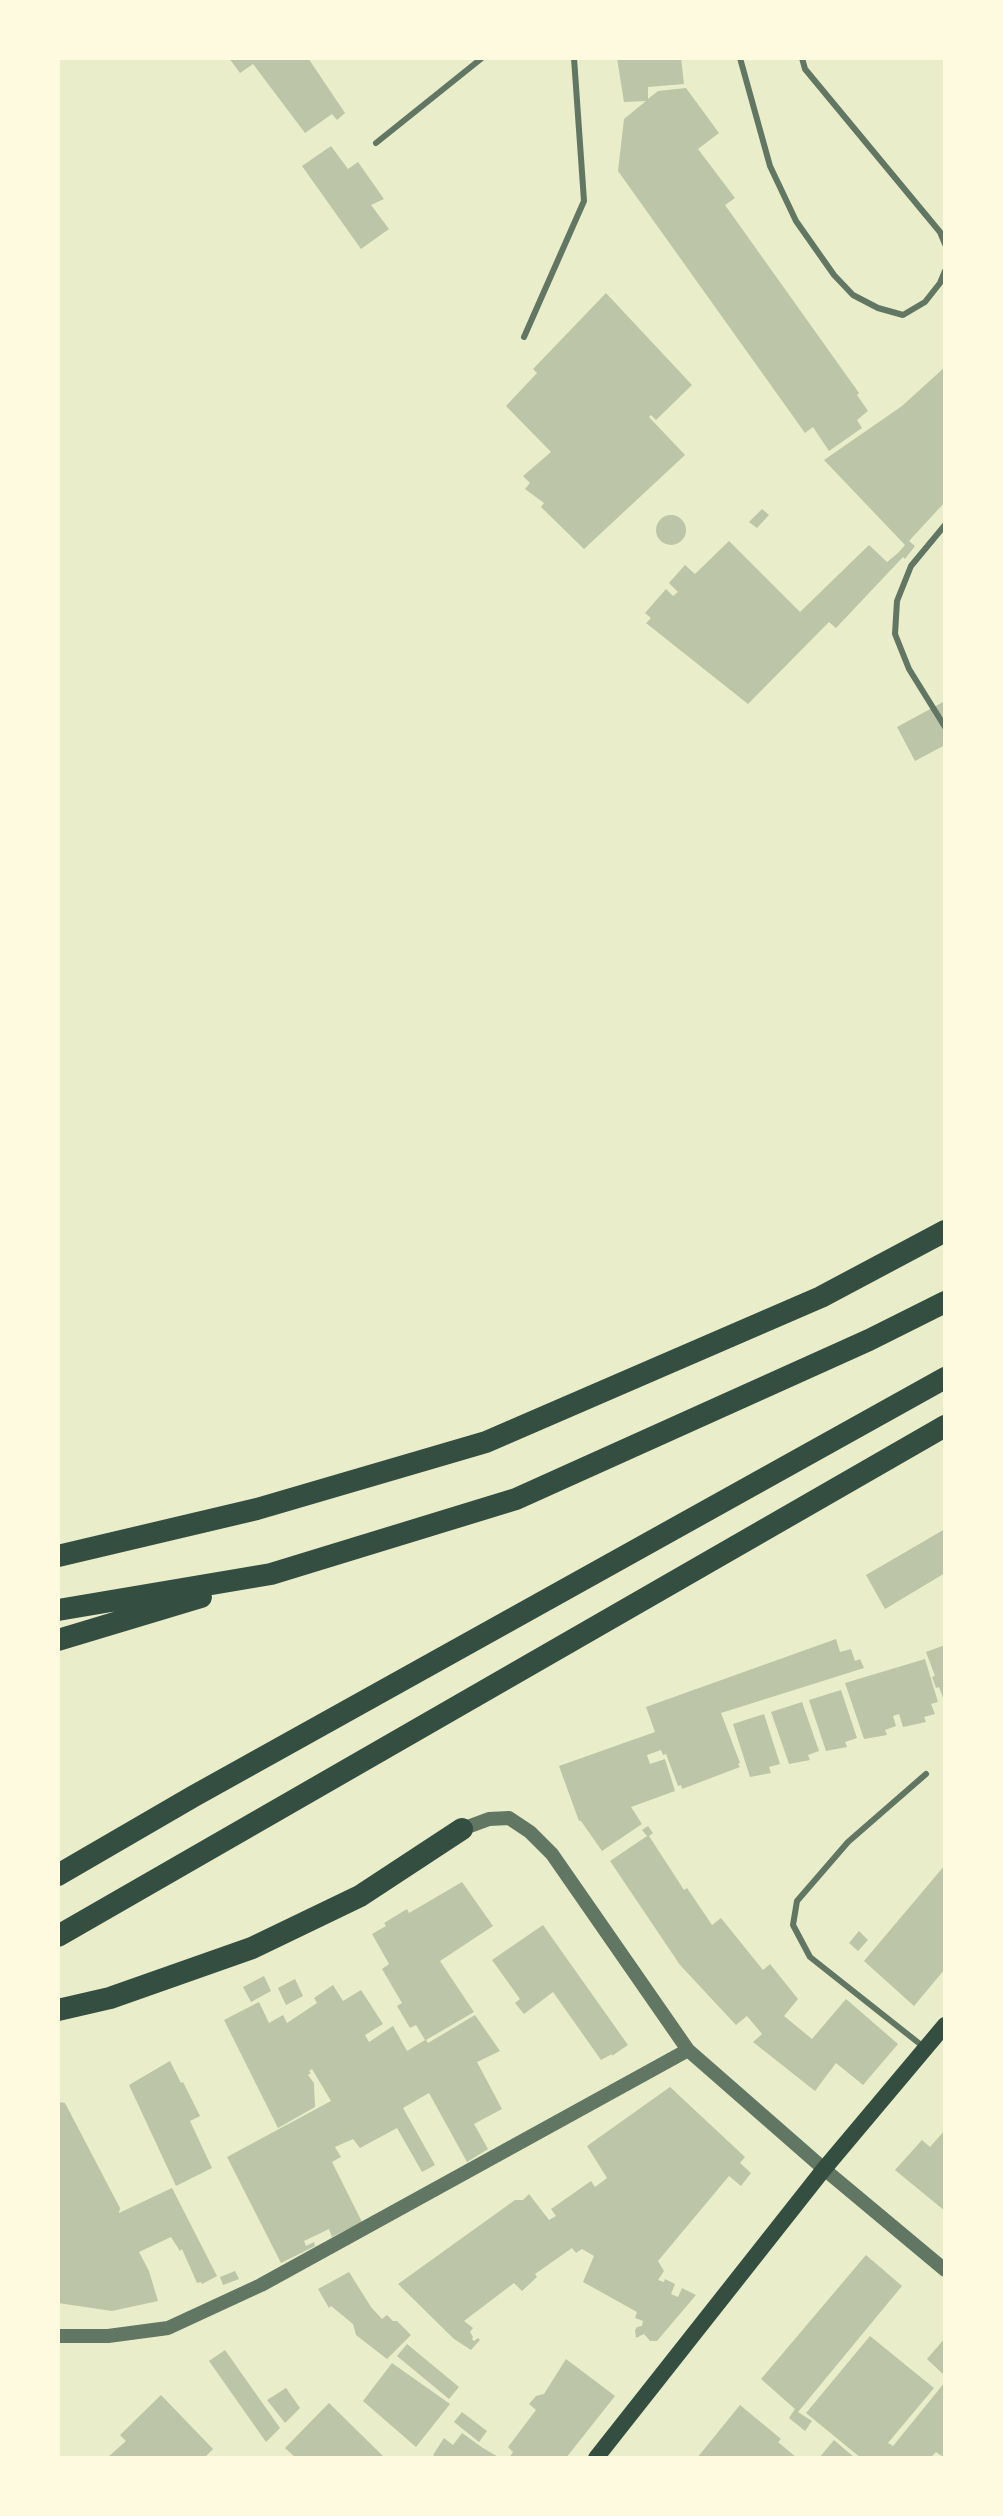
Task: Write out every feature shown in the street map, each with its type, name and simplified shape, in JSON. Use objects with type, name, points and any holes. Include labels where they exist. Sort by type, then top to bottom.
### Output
[{"type":"highway","points":[[58,1556],[257,1509],[486,1442],[821,1297],[945,1231]]},
{"type":"highway","points":[[58,1640],[516,1499],[869,1340],[945,1302]]},
{"type":"highway","points":[[58,1875],[194,1796],[945,1378]]},
{"type":"highway","points":[[58,1936],[945,1426]]},
{"type":"highway","points":[[58,1610],[271,1574]]},
{"type":"highway","points":[[58,2010],[110,1998],[252,1948],[360,1896],[462,1829]]},
{"type":"main road","points":[[596,2458],[824,2169],[945,2025]]},
{"type":"street","points":[[462,1829],[489,1819],[509,1818],[530,1832],[552,1854],[688,2050],[945,2270]]},
{"type":"street","points":[[58,2336],[108,2336],[168,2328],[208,2310],[261,2285],[688,2050]]},
{"type":"lane","points":[[376,143],[482,58]]},
{"type":"lane","points":[[524,337],[584,201],[574,58]]},
{"type":"lane","points":[[740,58],[770,166],[796,221],[834,275],[853,295],[878,308],[903,315],[925,302],[945,271]]},
{"type":"lane","points":[[802,58],[805,69],[940,232],[945,244]]},
{"type":"lane","points":[[945,525],[911,566],[897,601],[895,634],[909,669],[945,727]]},
{"type":"lane","points":[[925,2049],[810,1957],[793,1925],[797,1901],[848,1842],[926,1774]]},
{"type":"building","points":[[229,58],[308,58],[345,113],[337,120],[332,114],[305,133],[253,64],[240,73]]},
{"type":"building","points":[[617,58],[681,58],[684,84],[648,87],[648,99],[658,91],[686,88],[719,133],[698,149],[735,198],[725,205],[859,393],[857,395],[868,411],[857,420],[862,428],[829,451],[813,427],[805,433],[618,171],[624,119],[646,101],[624,102]]},
{"type":"building","points":[[331,146],[348,169],[358,162],[384,199],[371,205],[389,229],[361,249],[302,166]]},
{"type":"building","points":[[606,293],[692,385],[656,420],[651,415],[649,417],[685,455],[584,549],[541,507],[544,503],[525,489],[530,483],[523,476],[551,452],[506,406],[537,373],[533,369]]},
{"type":"building","points":[[945,367],[945,502],[909,541],[915,546],[905,559],[903,557],[836,628],[829,622],[748,704],[646,623],[651,618],[645,613],[666,589],[673,596],[678,592],[669,583],[685,565],[695,574],[729,541],[800,612],[869,545],[887,562],[898,553],[905,545],[824,460],[902,406]]},
{"type":"building","points":[[762,509],[769,515],[757,528],[749,522]]},
{"type":"building","points":[[671,515],[682,519],[686,530],[682,541],[671,545],[660,541],[656,530],[660,519]]},
{"type":"building","points":[[945,701],[945,745],[915,761],[897,727]]},
{"type":"building","points":[[945,1529],[945,1573],[885,1609],[866,1575]]},
{"type":"building","points":[[836,1639],[840,1652],[851,1649],[855,1661],[860,1659],[864,1668],[721,1713],[740,1767],[682,1789],[666,1754],[663,1755],[661,1750],[647,1755],[650,1764],[665,1759],[675,1791],[631,1807],[642,1824],[602,1851],[579,1821],[559,1766],[655,1732],[646,1707]]},
{"type":"building","points":[[945,1645],[945,1703],[939,1687],[936,1688],[926,1652]]},
{"type":"building","points":[[925,1659],[938,1702],[931,1704],[935,1714],[924,1717],[926,1722],[903,1727],[899,1714],[893,1716],[896,1726],[885,1730],[887,1735],[864,1739],[845,1683]]},
{"type":"building","points":[[841,1690],[857,1738],[845,1742],[847,1747],[826,1751],[809,1700]]},
{"type":"building","points":[[802,1702],[819,1751],[808,1755],[810,1760],[789,1764],[771,1712]]},
{"type":"building","points":[[764,1714],[780,1764],[769,1767],[771,1773],[750,1777],[733,1724]]},
{"type":"building","points":[[648,1826],[653,1833],[649,1836],[684,1890],[687,1888],[712,1925],[721,1918],[763,1970],[770,1964],[798,1999],[784,2016],[812,2039],[846,1999],[898,2044],[863,2085],[836,2063],[815,2091],[753,2042],[762,2034],[747,2016],[736,2025],[680,1965],[610,1861],[647,1836],[642,1830]]},
{"type":"building","points":[[945,1865],[945,1969],[914,2006],[864,1961]]},
{"type":"building","points":[[462,1882],[493,1926],[440,1961],[474,2012],[426,2040],[428,2043],[475,2015],[500,2051],[477,2062],[502,2109],[474,2124],[488,2149],[467,2162],[429,2093],[403,2108],[435,2165],[422,2172],[397,2128],[360,2148],[353,2139],[335,2147],[341,2157],[332,2162],[362,2222],[332,2237],[329,2229],[304,2241],[306,2246],[314,2242],[315,2246],[281,2263],[227,2157],[331,2101],[312,2069],[308,2075],[314,2083],[315,2107],[278,2128],[224,2020],[259,2002],[269,2023],[283,2015],[287,2023],[317,2003],[314,1998],[333,1985],[343,2001],[361,1990],[383,2024],[365,2035],[369,2042],[393,2026],[407,2051],[425,2040],[416,2025],[410,2028],[397,2006],[402,2003],[382,1969],[389,1964],[372,1934],[407,1909],[409,1913]]},
{"type":"building","points":[[543,1925],[628,2045],[612,2056],[601,2060],[553,1992],[524,2014],[515,2003],[520,1999],[492,1960]]},
{"type":"building","points":[[859,1931],[868,1940],[858,1951],[849,1943]]},
{"type":"building","points":[[264,1976],[271,1991],[251,2002],[243,1987]]},
{"type":"building","points":[[295,1979],[303,1996],[286,2005],[278,1988]]},
{"type":"building","points":[[170,2061],[200,2116],[190,2121],[212,2168],[176,2186],[129,2085]]},
{"type":"building","points":[[670,2087],[745,2157],[740,2163],[751,2173],[741,2186],[729,2176],[658,2261],[664,2271],[658,2280],[664,2282],[665,2279],[675,2284],[671,2294],[678,2297],[682,2288],[696,2295],[657,2341],[650,2341],[644,2334],[636,2338],[635,2330],[642,2326],[643,2321],[635,2318],[637,2312],[583,2282],[594,2256],[582,2249],[576,2253],[572,2248],[535,2274],[537,2277],[522,2291],[514,2283],[464,2321],[473,2328],[470,2332],[472,2339],[480,2340],[471,2350],[454,2339],[398,2284],[515,2200],[523,2200],[529,2194],[549,2220],[556,2216],[551,2209],[591,2181],[595,2187],[607,2178],[587,2146]]},
{"type":"building","points":[[58,2102],[65,2103],[120,2208],[119,2213],[172,2188],[217,2276],[202,2284],[197,2283],[182,2249],[180,2251],[171,2237],[139,2252],[149,2271],[158,2301],[112,2311],[58,2303]]},
{"type":"building","points":[[945,2130],[945,2211],[895,2170],[922,2140],[930,2147]]},
{"type":"building","points":[[866,2255],[902,2286],[798,2412],[812,2421],[805,2431],[789,2418],[795,2409],[761,2379]]},
{"type":"building","points":[[235,2271],[239,2279],[223,2285],[220,2277]]},
{"type":"building","points":[[349,2272],[382,2319],[387,2315],[411,2335],[387,2359],[356,2335],[353,2324],[331,2306],[329,2308],[318,2289]]},
{"type":"building","points":[[870,2336],[934,2388],[888,2443],[893,2446],[945,2382],[945,2458],[936,2452],[930,2458],[861,2458],[806,2413]]},
{"type":"building","points":[[945,2338],[945,2376],[927,2359]]},
{"type":"building","points":[[407,2344],[459,2387],[449,2399],[397,2356]]},
{"type":"building","points":[[225,2350],[280,2428],[266,2442],[209,2361]]},
{"type":"building","points":[[566,2359],[615,2396],[566,2458],[509,2458],[513,2452],[508,2447],[536,2410],[529,2404],[536,2396],[544,2394]]},
{"type":"building","points":[[392,2363],[450,2404],[416,2447],[363,2401]]},
{"type":"building","points":[[286,2388],[300,2408],[285,2423],[267,2400]]},
{"type":"building","points":[[161,2395],[213,2449],[204,2458],[107,2458],[126,2441],[120,2435]]},
{"type":"building","points":[[329,2403],[385,2458],[296,2458],[285,2448]]},
{"type":"building","points":[[740,2405],[781,2439],[778,2442],[797,2458],[697,2458]]},
{"type":"building","points":[[462,2412],[487,2431],[479,2442],[454,2422]]},
{"type":"building","points":[[462,2433],[500,2458],[438,2458],[433,2455],[444,2438],[453,2445]]},
{"type":"building","points":[[834,2440],[855,2458],[819,2458]]}]
